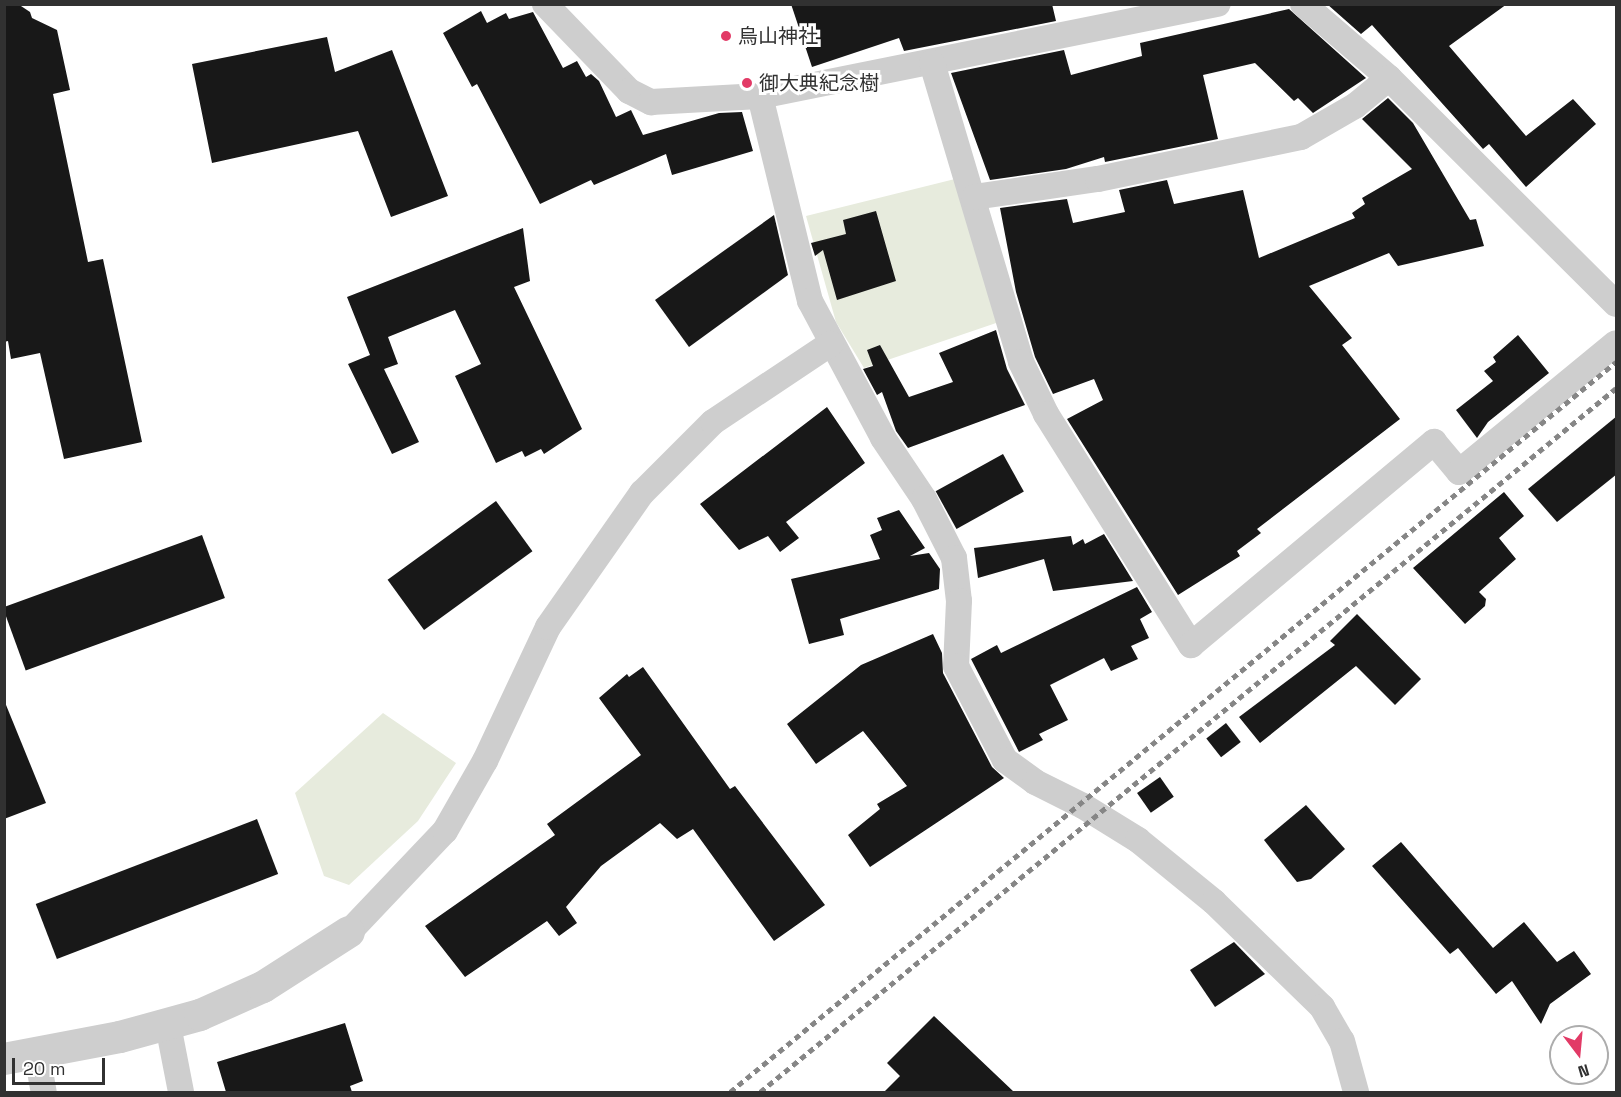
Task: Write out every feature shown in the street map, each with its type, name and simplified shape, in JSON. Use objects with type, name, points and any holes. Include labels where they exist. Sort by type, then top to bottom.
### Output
[{"type":"street","points":[[545,4],[628,91],[651,102],[759,96],[1218,4]]},
{"type":"street","points":[[1303,4],[1389,78],[1617,304]]},
{"type":"street","points":[[932,63],[1021,362],[1046,414],[1191,645],[1434,442],[1459,472],[1617,344]]},
{"type":"street","points":[[974,198],[1098,179],[1301,136],[1355,106],[1389,78]]},
{"type":"street","points":[[759,96],[810,301],[830,344],[954,558],[959,601],[956,666],[1005,760],[1035,782],[1138,840],[1214,902],[1322,1007],[1342,1041],[1356,1092]]},
{"type":"street","points":[[4,1059],[37,1054],[168,1025],[263,987],[349,932],[445,831],[485,761],[548,627],[642,493],[713,422],[830,344]]},
{"type":"street","points":[[168,1025],[181,1092]]},
{"type":"street","points":[[37,1054],[44,1092]]},
{"type":"shaded area","points":[[963,177],[1002,321],[864,368],[836,322],[806,216]]},
{"type":"shaded area","points":[[383,713],[456,763],[418,821],[349,885],[324,876],[295,793]]},
{"type":"building","points":[[4,4],[18,4],[30,12],[32,18],[57,30],[70,90],[53,94],[88,262],[103,259],[142,442],[64,459],[40,353],[11,359],[8,341],[4,342]]},
{"type":"building","points":[[791,4],[1052,4],[1056,21],[904,51],[899,38],[812,67]]},
{"type":"building","points":[[1327,4],[1507,4],[1449,46],[1526,136],[1573,99],[1596,124],[1526,187],[1489,144],[1483,149],[1372,25],[1361,34]]},
{"type":"building","points":[[1289,9],[1366,78],[1313,113],[1298,98],[1294,101],[1255,63],[1203,75],[1218,139],[1105,162],[1104,157],[1066,169],[990,180],[951,73],[1064,50],[1071,75],[1142,56],[1140,43]]},
{"type":"building","points":[[481,11],[487,23],[506,13],[509,19],[533,12],[563,68],[577,61],[586,77],[591,74],[599,81],[616,117],[631,110],[643,135],[719,113],[742,112],[753,151],[672,175],[666,154],[594,185],[591,180],[540,204],[477,84],[472,87],[443,33]]},
{"type":"building","points":[[327,37],[335,72],[392,50],[448,196],[391,217],[358,131],[212,163],[192,64]]},
{"type":"building","points":[[1388,98],[1413,123],[1470,220],[1476,219],[1484,246],[1398,266],[1389,253],[1309,286],[1352,338],[1342,345],[1400,419],[1257,529],[1261,533],[1237,551],[1240,556],[1178,595],[1067,419],[1103,400],[1094,379],[1053,394],[1035,357],[1016,292],[1000,208],[1067,199],[1073,223],[1125,212],[1119,190],[1167,180],[1174,204],[1243,190],[1259,258],[1355,218],[1352,213],[1365,204],[1362,198],[1412,169],[1362,119]]},
{"type":"building","points":[[876,211],[896,281],[837,300],[823,250],[815,256],[811,243],[846,234],[843,220]]},
{"type":"building","points":[[774,215],[788,275],[689,347],[655,300]]},
{"type":"building","points":[[523,228],[530,281],[514,287],[582,429],[544,454],[541,449],[525,457],[522,451],[496,463],[455,376],[481,364],[455,310],[388,337],[398,364],[384,369],[419,442],[392,454],[348,364],[370,355],[347,297]]},
{"type":"building","points":[[996,330],[1007,369],[1025,405],[908,448],[896,431],[882,392],[877,395],[863,369],[873,366],[867,350],[880,345],[909,397],[953,382],[939,353]]},
{"type":"building","points":[[1518,335],[1549,373],[1488,422],[1477,438],[1456,410],[1493,381],[1484,371],[1496,362],[1493,357]]},
{"type":"building","points":[[827,407],[865,463],[786,522],[799,538],[780,552],[768,536],[739,550],[700,504]]},
{"type":"building","points":[[1617,416],[1617,474],[1557,522],[1528,489]]},
{"type":"building","points":[[1003,454],[1024,492],[957,529],[936,491]]},
{"type":"building","points":[[1504,492],[1524,516],[1499,538],[1516,559],[1479,592],[1486,599],[1485,606],[1465,624],[1413,568]]},
{"type":"building","points":[[496,501],[532,551],[424,630],[388,580]]},
{"type":"building","points":[[899,510],[925,548],[910,556],[929,553],[940,569],[939,589],[840,619],[844,635],[809,644],[791,579],[880,559],[870,535],[882,530],[877,518]]},
{"type":"building","points":[[1104,534],[1133,581],[1053,591],[1044,559],[978,578],[974,548],[1071,536],[1073,545],[1083,539],[1085,544]]},
{"type":"building","points":[[202,535],[225,598],[26,670],[4,607]]},
{"type":"building","points":[[1137,587],[1152,612],[1140,619],[1149,638],[1131,646],[1138,659],[1111,671],[1104,658],[1050,685],[1068,720],[1039,734],[1043,740],[1019,752],[971,659],[997,645],[1001,653]]},
{"type":"building","points":[[1357,614],[1421,679],[1395,705],[1356,666],[1260,743],[1239,717],[1335,645],[1330,641]]},
{"type":"building","points":[[933,634],[942,653],[943,673],[992,767],[1004,778],[870,867],[848,835],[880,809],[877,804],[907,786],[863,731],[816,764],[787,724],[861,665]]},
{"type":"building","points":[[643,667],[730,789],[735,786],[825,905],[774,941],[693,829],[677,839],[660,823],[601,866],[566,907],[577,923],[559,936],[547,921],[465,977],[425,926],[555,835],[547,824],[641,755],[599,698],[627,674],[629,677]]},
{"type":"building","points":[[4,700],[46,803],[4,819]]},
{"type":"building","points":[[1226,723],[1241,742],[1221,757],[1206,738]]},
{"type":"building","points":[[1160,777],[1174,797],[1151,813],[1137,793]]},
{"type":"building","points":[[1306,805],[1345,849],[1311,879],[1297,882],[1264,840]]},
{"type":"building","points":[[257,819],[278,874],[57,959],[36,904]]},
{"type":"building","points":[[1401,842],[1493,948],[1524,922],[1557,962],[1574,951],[1591,974],[1550,1004],[1541,1024],[1512,981],[1496,994],[1458,948],[1450,954],[1372,866]]},
{"type":"building","points":[[1234,942],[1265,974],[1215,1007],[1190,970]]},
{"type":"building","points":[[934,1016],[1014,1092],[884,1092],[900,1076],[887,1063]]},
{"type":"building","points":[[345,1023],[363,1081],[350,1086],[352,1092],[226,1092],[217,1062]]},
{"type":"railway","points":[[730,1092],[1616,362]]},
{"type":"railway","points":[[760,1092],[1616,388]]},
{"type":"place","name":"烏山神社","points":[[726,36]]},
{"type":"place","name":"御大典紀念樹","points":[[747,83]]}]
